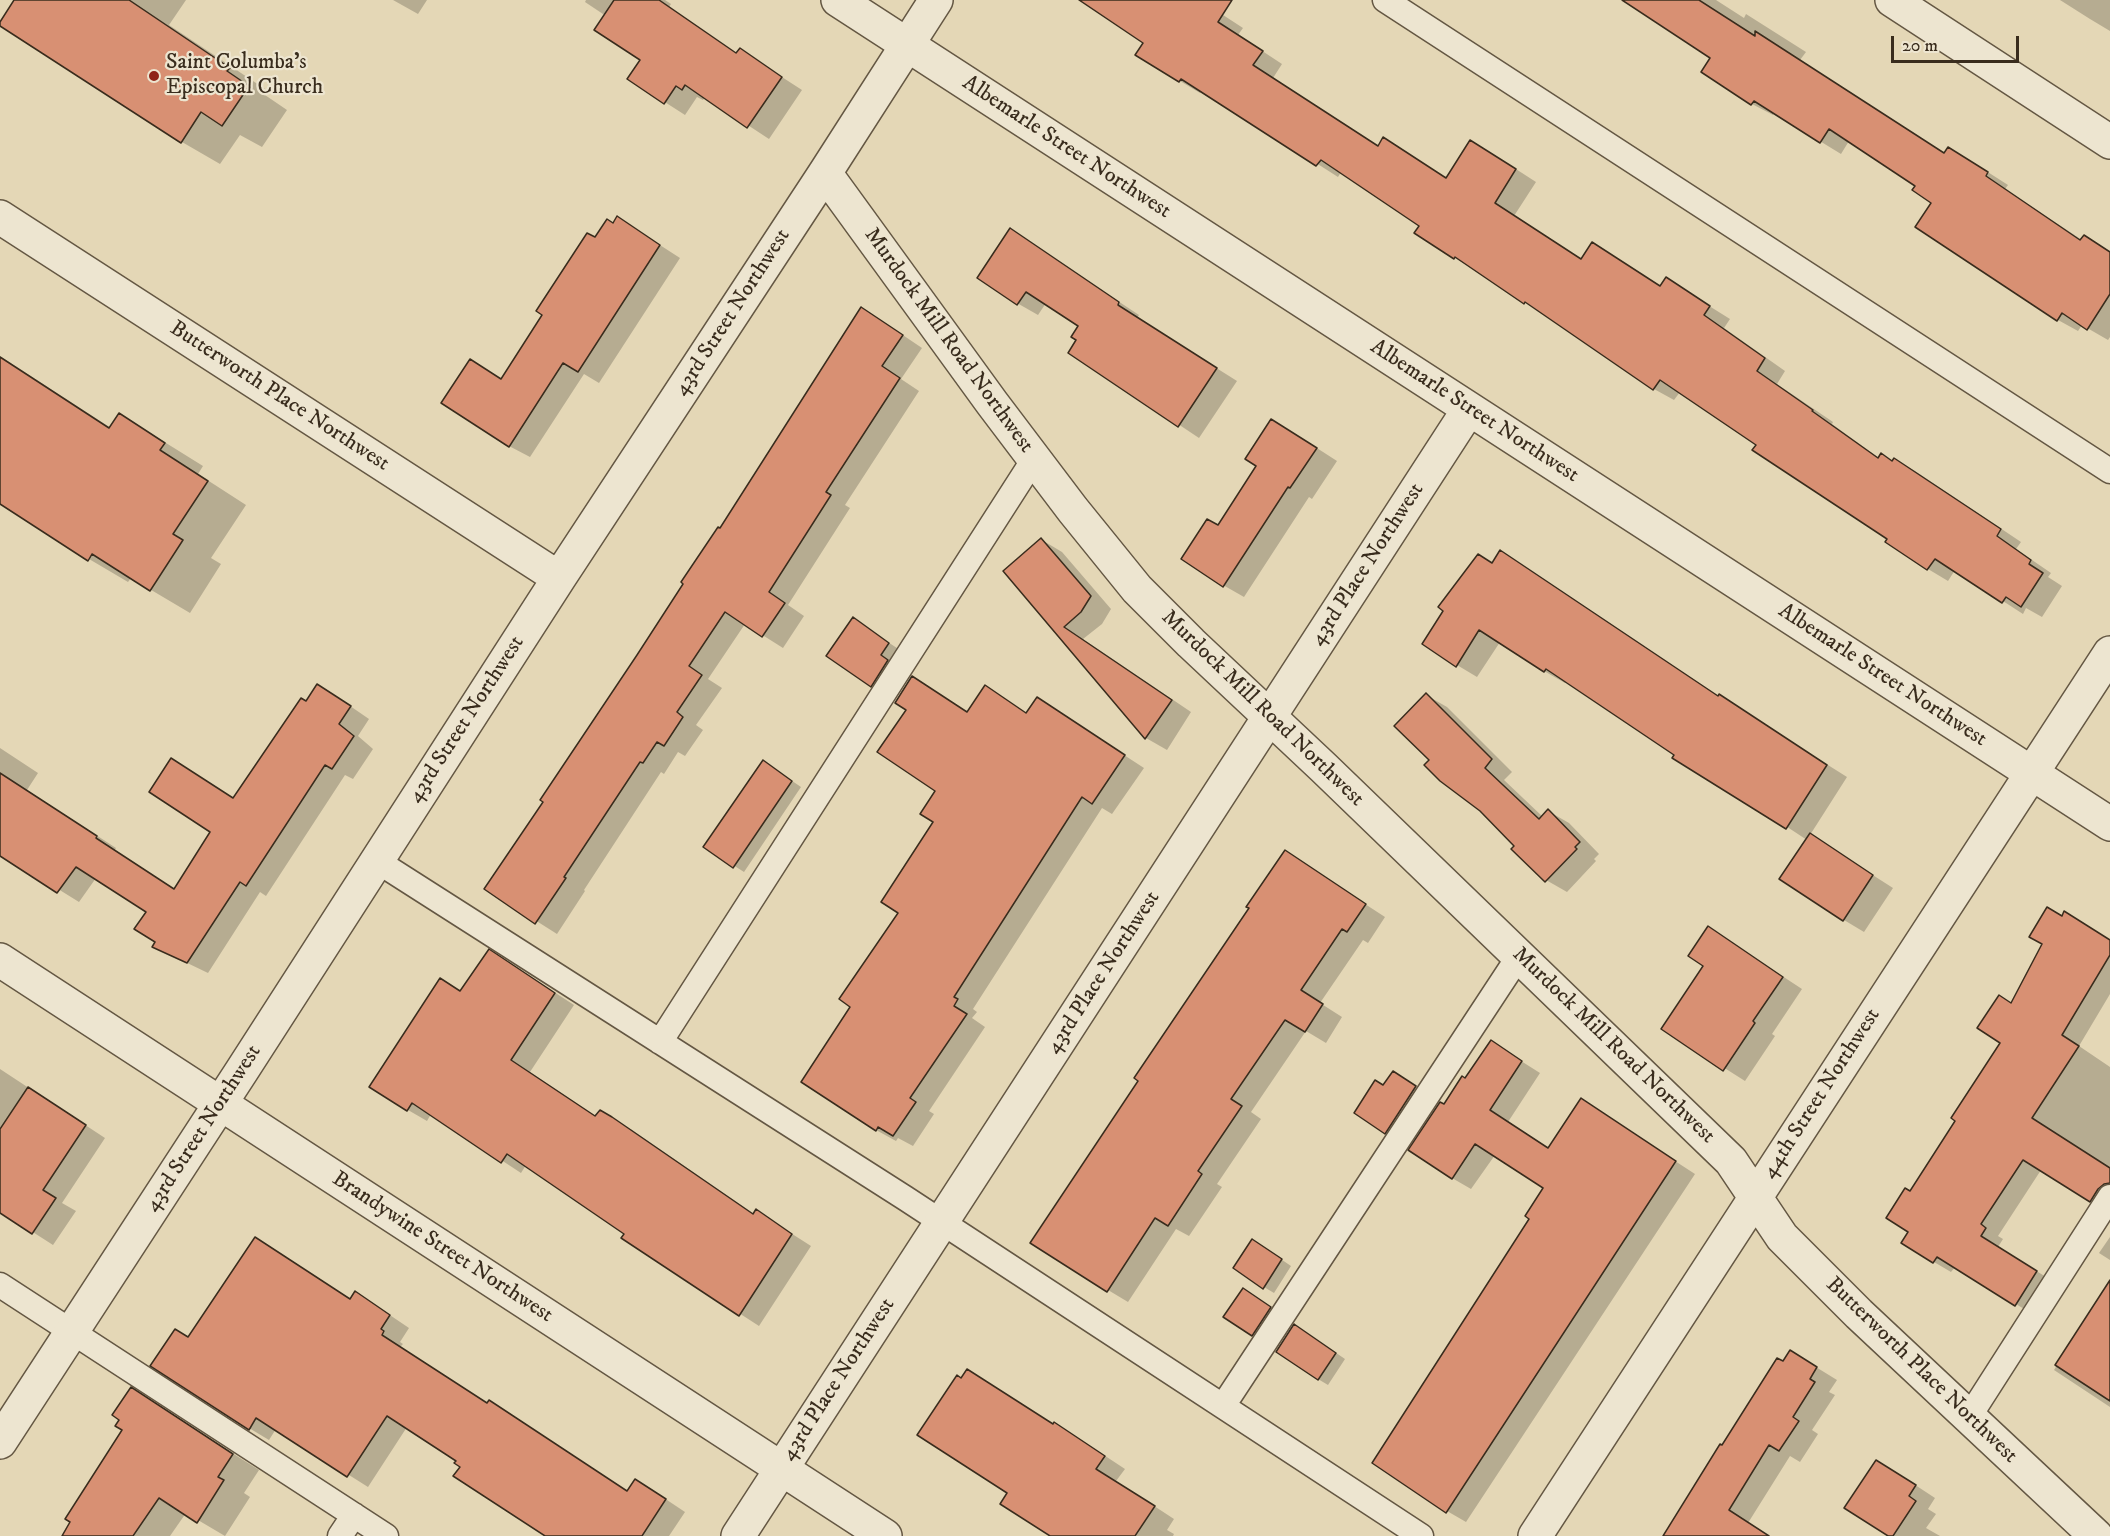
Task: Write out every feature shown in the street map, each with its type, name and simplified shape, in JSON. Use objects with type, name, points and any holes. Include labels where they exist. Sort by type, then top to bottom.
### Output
[{"type":"street","name":"Albemarle Street Northwest","points":[[838,0],[2110,824]]},
{"type":"street","name":"43rd Street Northwest","points":[[0,1442],[936,0]]},
{"type":"street","points":[[1892,0],[2110,142]]},
{"type":"street","name":"Murdock Mill Road Northwest","points":[[825,173],[1034,459],[1137,589],[1731,1161],[1755,1197]]},
{"type":"street","name":"Butterworth Place Northwest","points":[[0,217],[559,578]]},
{"type":"street","name":"43rd Place Northwest","points":[[738,1536],[1469,409]]},
{"type":"street","name":"44th Street Northwest","points":[[1535,1536],[2110,652]]},
{"type":"street","name":"Brandywine Street Northwest","points":[[0,960],[885,1536]]},
{"type":"street","name":"Butterworth Place Northwest","points":[[1755,1197],[1782,1236],[1859,1314],[2096,1536]]},
{"type":"lane","points":[[1385,0],[2110,471]]},
{"type":"lane","points":[[660,1042],[1034,459]]},
{"type":"lane","points":[[377,861],[942,1222],[1421,1536]]},
{"type":"lane","points":[[1223,1406],[1519,956]]},
{"type":"lane","points":[[1969,1417],[2110,1197]]},
{"type":"lane","points":[[0,1285],[386,1536]]},
{"type":"lane","points":[[340,1536],[354,1515]]},
{"type":"building","name":"Saint Columba's Episcopal Church","points":[[14,0],[129,0],[230,68],[227,71],[249,86],[222,126],[201,112],[181,143],[0,26],[0,22]]},
{"type":"building","points":[[614,0],[659,0],[736,53],[740,48],[782,77],[747,128],[685,85],[682,90],[676,86],[664,104],[627,79],[640,60],[594,30]]},
{"type":"building","points":[[1079,0],[1232,0],[1218,22],[1263,51],[1253,65],[1378,146],[1383,137],[1446,178],[1470,140],[1516,169],[1495,203],[1581,259],[1592,242],[1660,286],[1666,277],[1710,306],[1704,315],[1765,358],[1757,371],[1878,458],[1881,453],[1892,461],[1894,458],[2001,529],[1997,536],[2031,560],[2029,564],[2043,573],[2021,607],[2006,597],[2002,603],[1935,559],[1927,570],[1885,542],[1887,539],[1752,450],[1756,445],[1660,380],[1653,390],[1525,302],[1524,304],[1455,257],[1454,259],[1414,233],[1419,226],[1321,160],[1316,166],[1181,79],[1179,82],[1135,55],[1143,43]]},
{"type":"building","points":[[1622,0],[1699,0],[1755,36],[1755,31],[1944,153],[1948,147],[1988,172],[1986,176],[2080,240],[2084,235],[2110,252],[2110,294],[2087,330],[2062,313],[2057,321],[1915,227],[1931,203],[1912,190],[1915,186],[1829,129],[1820,143],[1754,101],[1751,105],[1701,72],[1710,58]]},
{"type":"building","points":[[617,216],[660,245],[578,372],[563,363],[509,447],[441,403],[470,359],[501,379],[542,315],[536,311],[587,233],[595,237],[607,219],[613,223]]},
{"type":"building","points":[[1010,228],[1119,302],[1118,305],[1217,368],[1178,427],[1068,353],[1076,340],[1071,337],[1078,326],[1026,292],[1017,305],[977,278]]},
{"type":"building","points":[[861,307],[903,335],[882,366],[900,378],[826,492],[831,495],[769,592],[785,603],[762,637],[725,612],[689,666],[702,675],[677,712],[683,717],[664,746],[657,742],[643,763],[640,762],[535,924],[484,889],[543,802],[540,800],[683,584],[681,582],[718,527],[720,528]]},
{"type":"building","points":[[0,357],[109,428],[119,413],[165,443],[160,450],[208,481],[173,534],[183,540],[150,591],[92,554],[88,561],[0,504]]},
{"type":"building","points":[[1271,419],[1317,448],[1290,488],[1288,487],[1223,587],[1181,559],[1207,519],[1218,525],[1256,466],[1245,459]]},
{"type":"building","points":[[1041,538],[1091,596],[1081,612],[1064,627],[1172,700],[1145,739],[1003,571]]},
{"type":"building","points":[[1500,550],[1718,696],[1719,694],[1827,765],[1786,829],[1672,758],[1674,755],[1546,669],[1544,672],[1479,630],[1456,667],[1422,644],[1443,611],[1438,607],[1478,554],[1492,563]]},
{"type":"building","points":[[853,617],[889,643],[881,655],[888,660],[871,687],[826,656]]},
{"type":"building","points":[[912,676],[967,712],[985,685],[1026,713],[1037,697],[1125,755],[1092,804],[1082,797],[954,997],[958,999],[954,1006],[967,1014],[910,1098],[916,1102],[893,1136],[878,1127],[876,1131],[801,1082],[850,1007],[839,999],[898,913],[881,902],[933,822],[920,814],[935,791],[877,752],[906,710],[895,703]]},
{"type":"building","points":[[317,684],[351,706],[339,724],[354,736],[332,769],[325,765],[246,886],[240,882],[187,963],[152,947],[155,942],[134,929],[146,912],[76,867],[57,893],[0,856],[0,773],[174,889],[210,832],[149,792],[171,758],[233,798],[301,698],[306,701]]},
{"type":"building","points":[[1426,693],[1492,759],[1485,768],[1539,819],[1548,809],[1580,842],[1575,847],[1577,849],[1545,882],[1511,849],[1514,846],[1480,811],[1440,781],[1424,765],[1429,760],[1394,726]]},
{"type":"building","points":[[763,760],[792,781],[733,868],[703,847]]},
{"type":"building","points":[[1810,833],[1873,875],[1843,921],[1779,879]]},
{"type":"building","points":[[1285,850],[1366,904],[1347,932],[1342,929],[1301,990],[1323,1004],[1305,1032],[1285,1020],[1231,1099],[1242,1106],[1198,1171],[1202,1174],[1168,1226],[1155,1218],[1107,1292],[1030,1243],[1138,1081],[1134,1078],[1249,908],[1246,907]]},
{"type":"building","points":[[2047,907],[2062,916],[2064,911],[2110,940],[2110,955],[2062,1035],[2079,1046],[2032,1118],[2110,1168],[2110,1183],[2098,1189],[2090,1202],[2023,1160],[1981,1224],[1986,1228],[1981,1236],[2037,1271],[2015,1306],[1937,1257],[1933,1263],[1901,1243],[1908,1232],[1886,1218],[1905,1188],[1910,1191],[1955,1121],[1951,1118],[2000,1043],[1977,1028],[1999,995],[2011,1003],[2042,944],[2029,937]]},
{"type":"building","points":[[1708,926],[1783,977],[1723,1071],[1661,1029],[1703,966],[1688,956]]},
{"type":"building","points":[[489,949],[555,993],[511,1060],[595,1116],[600,1110],[612,1117],[753,1214],[756,1209],[792,1234],[739,1316],[621,1238],[624,1234],[507,1154],[501,1163],[412,1103],[407,1111],[369,1087],[440,978],[460,991]]},
{"type":"building","points":[[1491,1040],[1522,1061],[1490,1110],[1548,1148],[1581,1098],[1676,1161],[1446,1513],[1372,1463],[1529,1219],[1525,1216],[1543,1188],[1475,1144],[1452,1179],[1408,1150],[1440,1102],[1444,1104],[1462,1076],[1465,1078]]},
{"type":"building","points":[[1393,1071],[1416,1086],[1385,1134],[1354,1113],[1375,1080],[1383,1085]]},
{"type":"building","points":[[28,1087],[86,1125],[43,1190],[56,1198],[32,1234],[0,1213],[0,1129]]},
{"type":"building","points":[[255,1237],[350,1299],[355,1291],[390,1315],[381,1329],[384,1331],[382,1335],[487,1403],[489,1400],[627,1491],[635,1479],[666,1499],[642,1536],[545,1536],[453,1476],[460,1467],[454,1463],[456,1461],[387,1416],[347,1477],[256,1418],[249,1430],[150,1366],[175,1329],[188,1337]]},
{"type":"building","points":[[1252,1239],[1282,1259],[1263,1289],[1233,1268]]},
{"type":"building","points":[[2110,1280],[2110,1401],[2055,1365]]},
{"type":"building","points":[[1243,1288],[1271,1307],[1252,1336],[1223,1317]]},
{"type":"building","points":[[1294,1324],[1336,1353],[1318,1380],[1276,1352]]},
{"type":"building","points":[[1790,1350],[1817,1367],[1810,1379],[1815,1382],[1793,1417],[1799,1421],[1779,1451],[1769,1445],[1729,1510],[1769,1536],[1663,1536],[1777,1358],[1783,1361]]},
{"type":"building","points":[[967,1369],[1105,1456],[1096,1469],[1155,1506],[1135,1536],[1050,1536],[1000,1504],[1007,1493],[917,1435],[957,1375],[961,1378]]},
{"type":"building","points":[[131,1387],[233,1454],[218,1477],[224,1480],[197,1523],[159,1498],[133,1536],[62,1536],[70,1522],[65,1519],[122,1430],[115,1426],[119,1420],[112,1415]]},
{"type":"building","points":[[1876,1460],[1916,1485],[1909,1496],[1916,1501],[1893,1536],[1888,1536],[1844,1508]]},
{"type":"place","name":"Saint Columba's Episcopal Church","points":[[154,76]]}]
